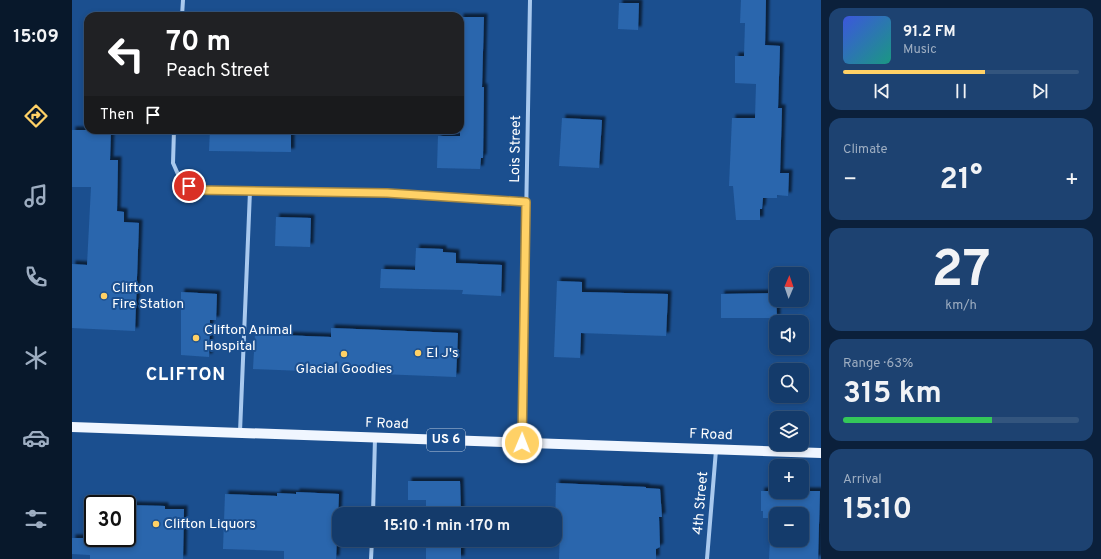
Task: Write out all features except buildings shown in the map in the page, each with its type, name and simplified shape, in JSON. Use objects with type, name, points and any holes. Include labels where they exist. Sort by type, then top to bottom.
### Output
[{"type":"main road","name":"F Road","points":[[72,428],[821,453]]},
{"type":"street","points":[[182,12],[183,0]]},
{"type":"street","name":"Lois Street","points":[[522,443],[530,0]]},
{"type":"street","points":[[174,134],[172,163],[181,182],[196,190],[387,193],[526,202]]},
{"type":"street","points":[[240,433],[250,191]]},
{"type":"street","points":[[373,507],[375,438]]},
{"type":"street","name":"4th Street","points":[[707,559],[716,450]]},
{"type":"street","points":[[371,559],[372,547]]},
{"type":"place","name":"Clifton Fire Station","points":[[104,296]]},
{"type":"place","name":"Clifton Animal Hospital","points":[[196,338]]},
{"type":"place","name":"El J's","points":[[418,353]]},
{"type":"place","name":"Glacial Goodies","points":[[344,354]]},
{"type":"place","name":"Clifton Liquors","points":[[156,524]]},
{"type":"district","name":"CLIFTON","points":[[186,375]]},
{"type":"route","points":[[189,186],[196,190],[387,193],[526,202],[522,443]]}]
